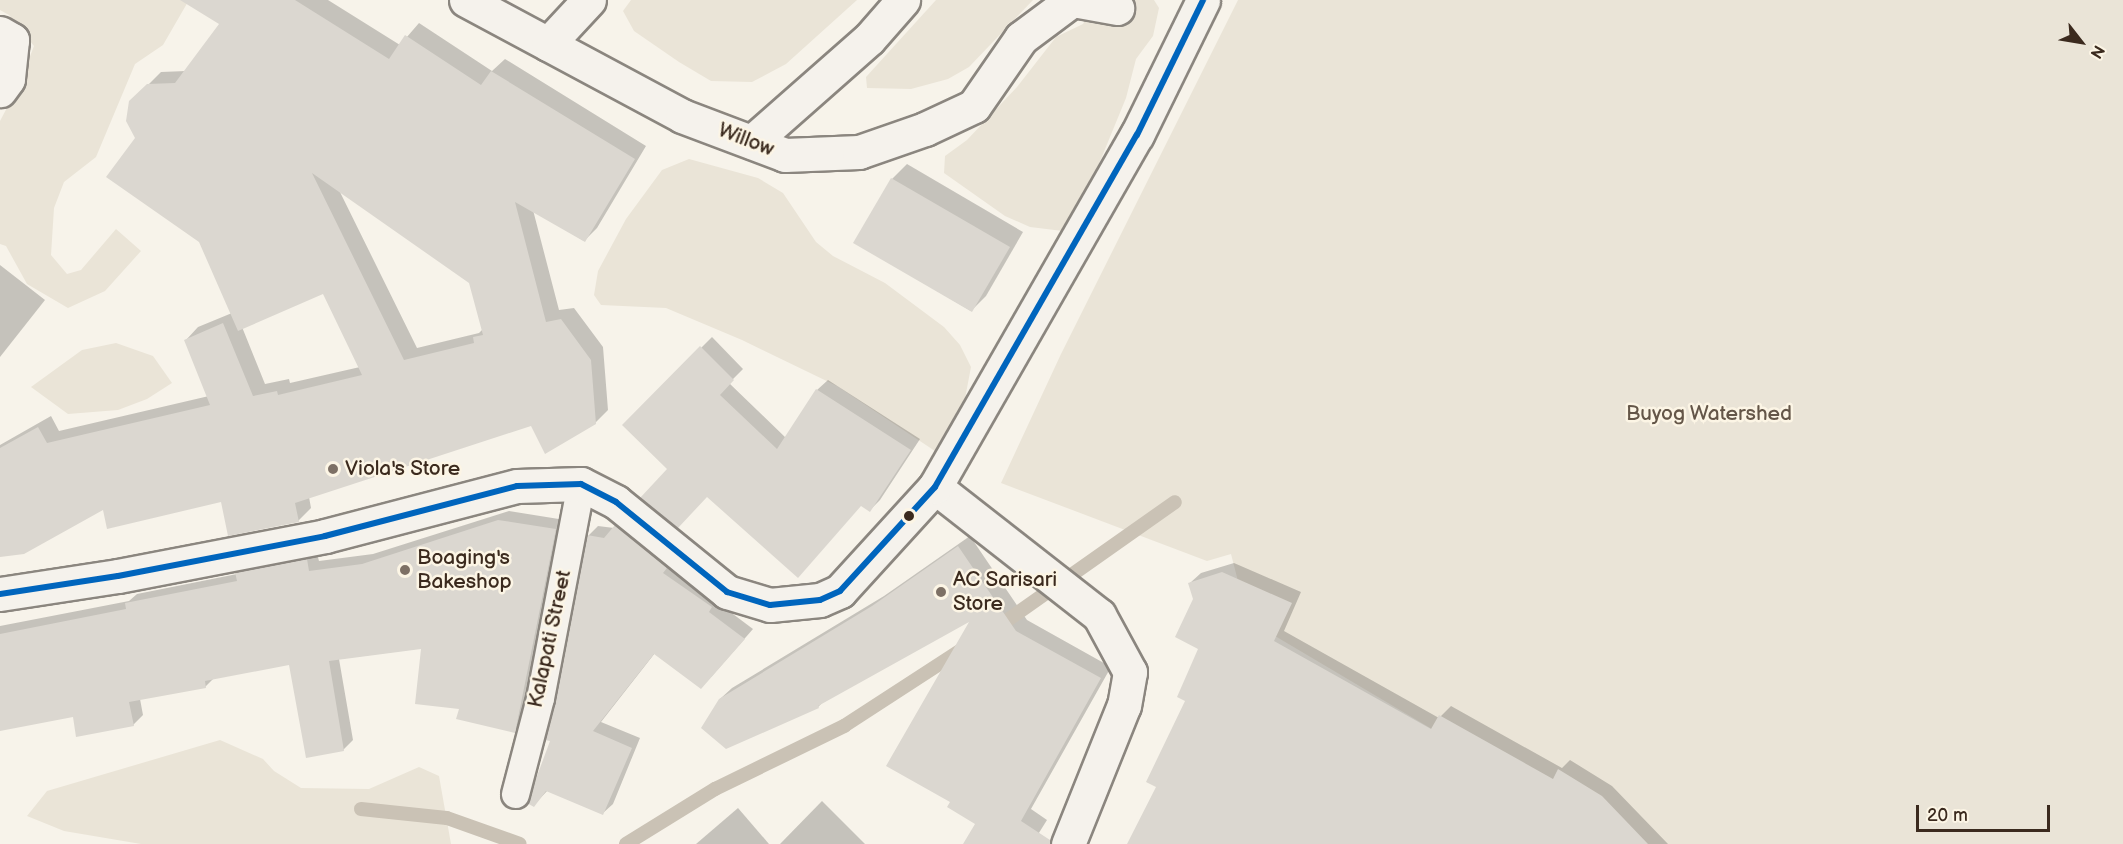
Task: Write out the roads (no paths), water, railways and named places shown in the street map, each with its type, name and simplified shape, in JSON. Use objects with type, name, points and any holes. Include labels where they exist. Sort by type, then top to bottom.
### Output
[{"type":"street","name":"Willow","points":[[466,0],[682,116],[785,155],[859,152],[925,129],[974,106],[1021,38],[1072,0],[1118,8]]},
{"type":"street","points":[[548,44],[589,0]]},
{"type":"street","points":[[752,142],[869,39],[903,0]]},
{"type":"street","points":[[0,594],[118,576],[325,536],[517,486],[581,484],[616,502],[727,592],[770,605],[820,600],[840,591],[935,487],[1137,135],[1203,0]]},
{"type":"street","points":[[0,90],[8,79],[6,37]]},
{"type":"street","points":[[935,487],[1035,563],[1098,615],[1130,672],[1124,705],[1068,844]]},
{"type":"lane","name":"Kalapati Street","points":[[515,794],[540,698],[581,484]]},
{"type":"waterway","points":[[995,629],[1175,502]]},
{"type":"waterway","points":[[626,844],[715,789],[844,726],[961,650]]},
{"type":"waterway","points":[[361,809],[447,818],[520,844]]},
{"type":"place","name":"Viola's Store","points":[[333,469]]},
{"type":"place","name":"Boaging's Bakeshop","points":[[405,570]]},
{"type":"place","name":"AC Sarisari Store","points":[[941,592]]},
{"type":"park label","name":"Buyog Watershed","points":[[1709,414]]}]
